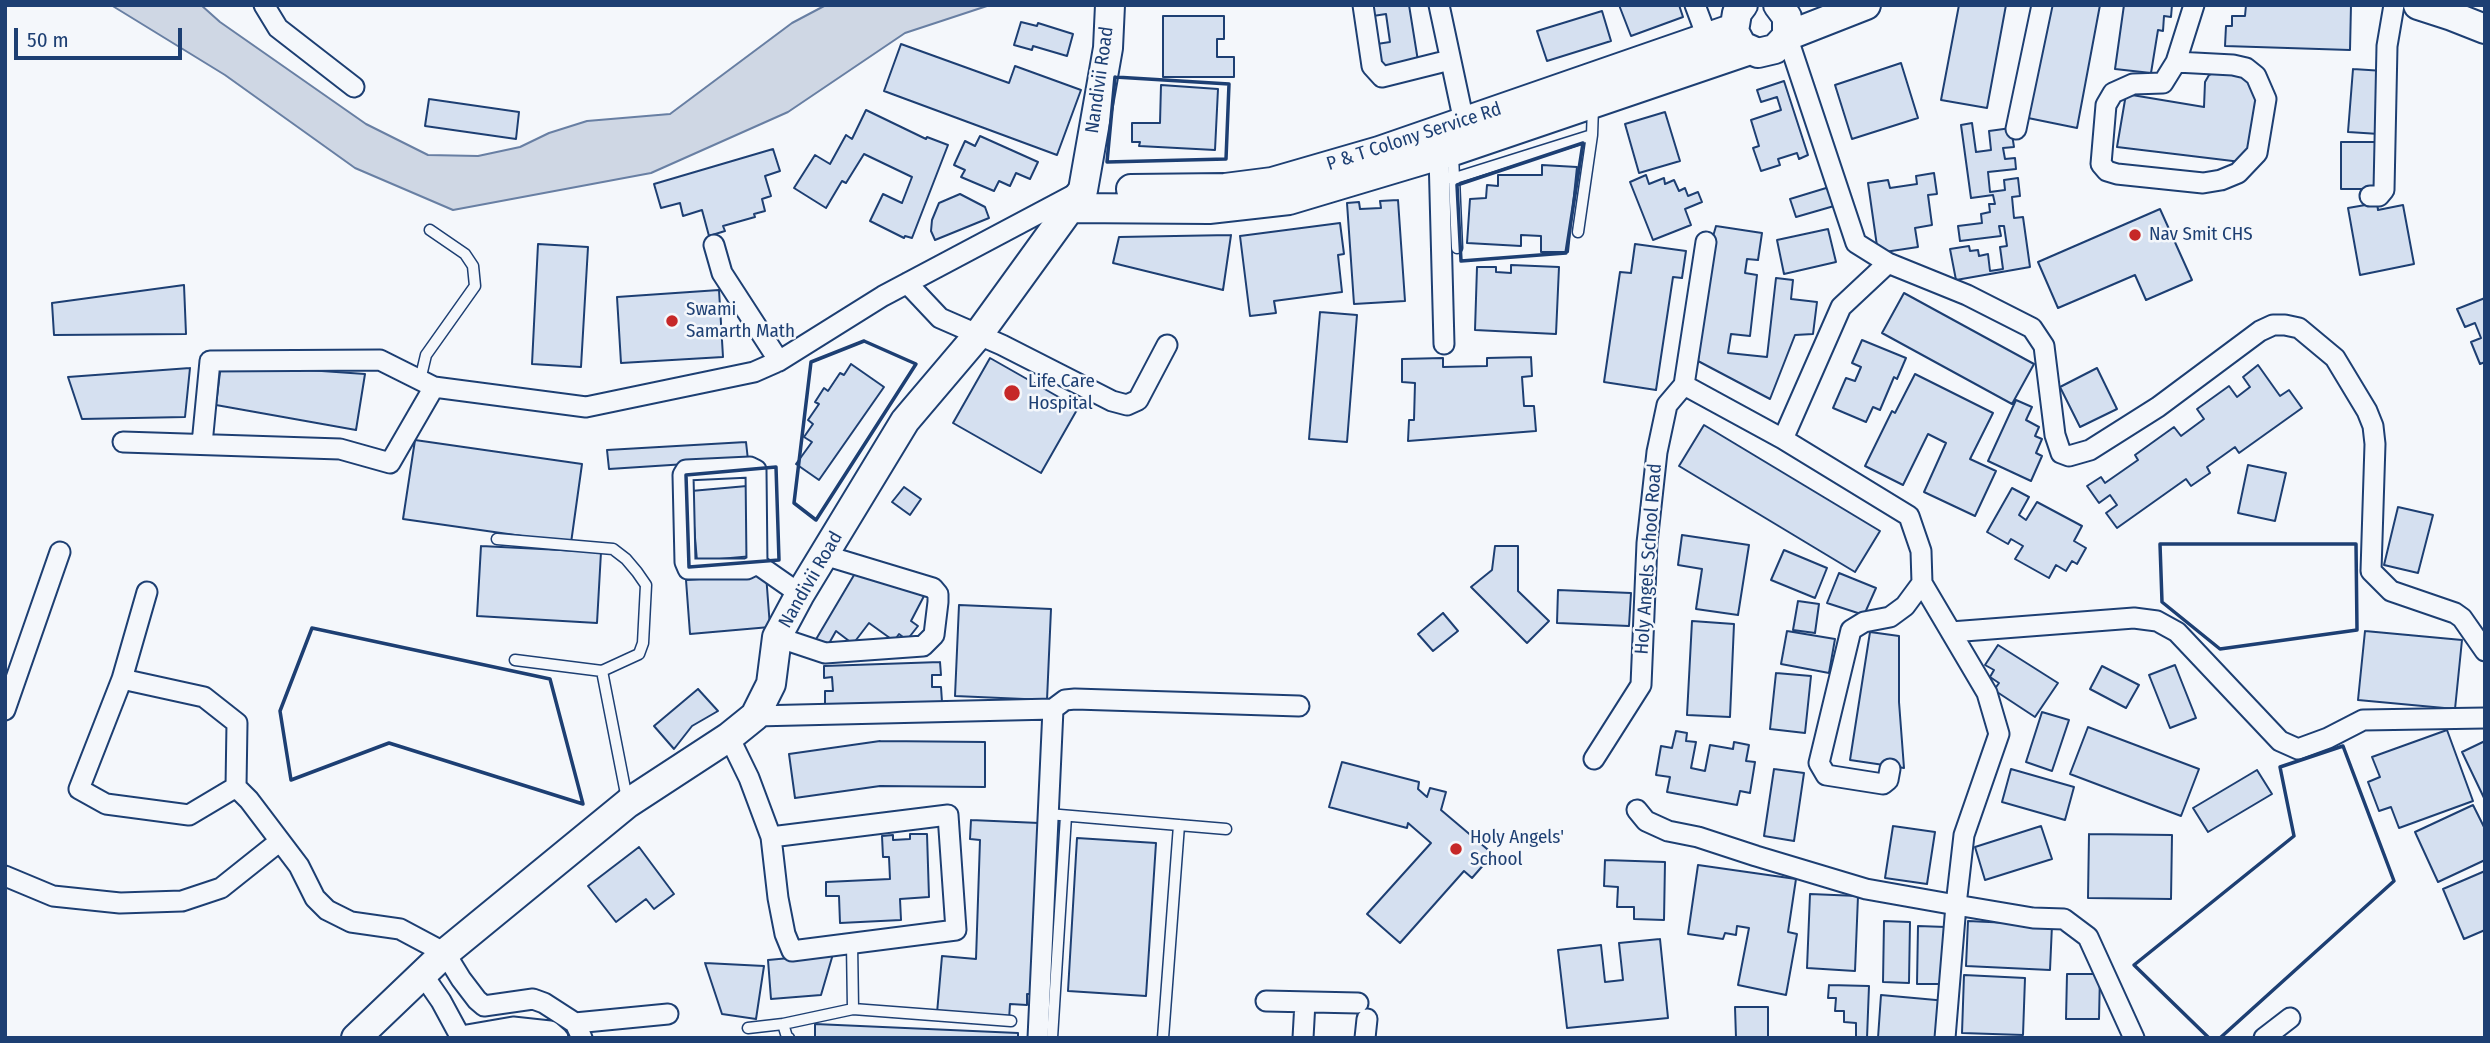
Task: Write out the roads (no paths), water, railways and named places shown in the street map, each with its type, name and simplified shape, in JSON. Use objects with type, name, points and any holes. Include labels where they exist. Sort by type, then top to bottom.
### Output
[{"type":"street","points":[[264,5],[278,28],[354,87]]},
{"type":"street","name":"Nandivii Road","points":[[356,1038],[445,953],[628,803],[729,737],[755,716],[771,684],[777,637],[800,594],[905,421],[978,335],[1076,199],[1108,48],[1110,5]]},
{"type":"street","points":[[1363,5],[1372,66],[1382,77],[1450,60]]},
{"type":"street","points":[[1438,5],[1450,60],[1451,147],[1444,344]]},
{"type":"street","points":[[1695,5],[1707,37]]},
{"type":"street","points":[[1785,14],[1866,5]]},
{"type":"street","points":[[2016,130],[2042,5]]},
{"type":"street","points":[[2176,62],[2233,65],[2246,68],[2256,76],[2266,99],[2257,153],[2238,173],[2203,183],[2107,171],[2101,164],[2106,105],[2113,93],[2133,84],[2163,83],[2176,62],[2194,5]]},
{"type":"street","points":[[2370,196],[2379,196],[2384,190],[2387,46],[2393,5]]},
{"type":"street","points":[[2418,5],[2485,29]]},
{"type":"street","points":[[1451,147],[1593,103],[1742,28],[1767,52],[1775,49],[1785,14]]},
{"type":"street","points":[[1785,14],[1856,243],[1888,263],[1967,295],[2032,328],[2044,346],[2055,435],[2061,453],[2068,456],[2090,450],[2158,407],[2260,331],[2273,325],[2300,328],[2335,358],[2373,426],[2375,444],[2371,571],[2391,591],[2455,613],[2462,618],[2485,651]]},
{"type":"street","name":"P & T Colony Service Rd","points":[[1076,199],[1272,182],[1451,147],[1707,37],[1742,28]]},
{"type":"street","points":[[202,444],[210,360],[380,360],[427,383],[586,407],[754,372],[779,361],[908,283],[1076,199]]},
{"type":"street","points":[[1706,242],[1684,386],[1783,439],[1909,516],[1920,551],[1922,583],[1987,693],[1999,734],[1964,835],[1945,1038]]},
{"type":"street","points":[[714,245],[722,273],[779,361]]},
{"type":"street","points":[[1783,439],[1841,307],[1888,263]]},
{"type":"street","points":[[908,283],[940,318],[1112,401],[1127,405],[1138,400],[1167,345]]},
{"type":"street","points":[[123,442],[340,449],[390,463],[427,383]]},
{"type":"street","name":"Holy Angels School Road","points":[[1594,760],[1641,685],[1647,543],[1657,452],[1667,405],[1684,386]]},
{"type":"street","points":[[750,467],[756,470],[757,564],[747,569],[688,569],[685,562],[683,475],[686,470],[750,467]]},
{"type":"street","points":[[5,710],[60,552]]},
{"type":"street","points":[[777,637],[825,653],[923,646],[934,635],[939,602],[938,594],[933,588],[824,555]]},
{"type":"street","points":[[757,564],[800,594]]},
{"type":"street","points":[[1890,769],[1888,780],[1883,784],[1826,775],[1819,763],[1851,630],[1864,622],[1890,617],[1905,606],[1922,583]]},
{"type":"street","points":[[147,593],[122,678],[79,789],[106,804],[189,816],[236,787]]},
{"type":"street","points":[[1951,632],[2134,618],[2157,621],[2177,632],[2280,741],[2298,749],[2328,738],[2362,720],[2485,718]]},
{"type":"street","points":[[122,678],[204,697],[237,723],[236,787],[299,866],[315,898],[327,911],[351,922],[400,929],[445,953],[484,1006],[533,999],[544,1003],[578,1030],[668,1014]]},
{"type":"street","points":[[755,716],[1053,709],[1065,701],[1075,699],[1299,706]]},
{"type":"street","points":[[1038,1038],[1057,815],[1053,709]]},
{"type":"street","points":[[729,737],[749,778],[771,837],[778,898],[785,934],[792,951],[957,930],[948,815],[771,837]]},
{"type":"street","points":[[1637,810],[1646,821],[1668,831],[1698,837],[1866,888],[2033,918],[2064,919],[2088,937],[2134,1038]]},
{"type":"street","points":[[5,876],[53,896],[120,903],[182,901],[221,888],[280,841]]},
{"type":"street","points":[[424,975],[442,1001],[461,1037],[513,1027],[550,1031],[558,1038]]},
{"type":"street","points":[[1266,1001],[1306,1002],[1364,1020]]},
{"type":"street","points":[[1303,1038],[1306,1002]]},
{"type":"street","points":[[510,1003],[513,1027]]},
{"type":"street","points":[[2264,1038],[2290,1018]]},
{"type":"lane","points":[[1578,232],[1592,135],[1593,103]]},
{"type":"lane","points":[[1457,248],[1451,147],[1592,135]]},
{"type":"lane","points":[[427,383],[426,355],[475,286],[473,266],[465,254],[430,230]]},
{"type":"lane","points":[[497,539],[613,550],[626,559],[646,585],[643,643],[639,654],[602,671],[515,660]]},
{"type":"lane","points":[[602,671],[628,803]]},
{"type":"lane","points":[[1052,1038],[1057,815],[1226,829]]},
{"type":"lane","points":[[1163,1038],[1179,825]]},
{"type":"lane","points":[[852,943],[853,1009]]},
{"type":"lane","points":[[748,1028],[783,1024],[853,1009],[1011,1021]]},
{"type":"lane","points":[[783,1024],[789,1038]]},
{"type":"place","name":"Nav Smit CHS","points":[[2135,235]]},
{"type":"place","name":"Swami Samarth Math","points":[[672,321]]},
{"type":"place","name":"Life Care Hospital","points":[[1012,393]]},
{"type":"place","name":"Holy Angels' School","points":[[1456,849]]}]
